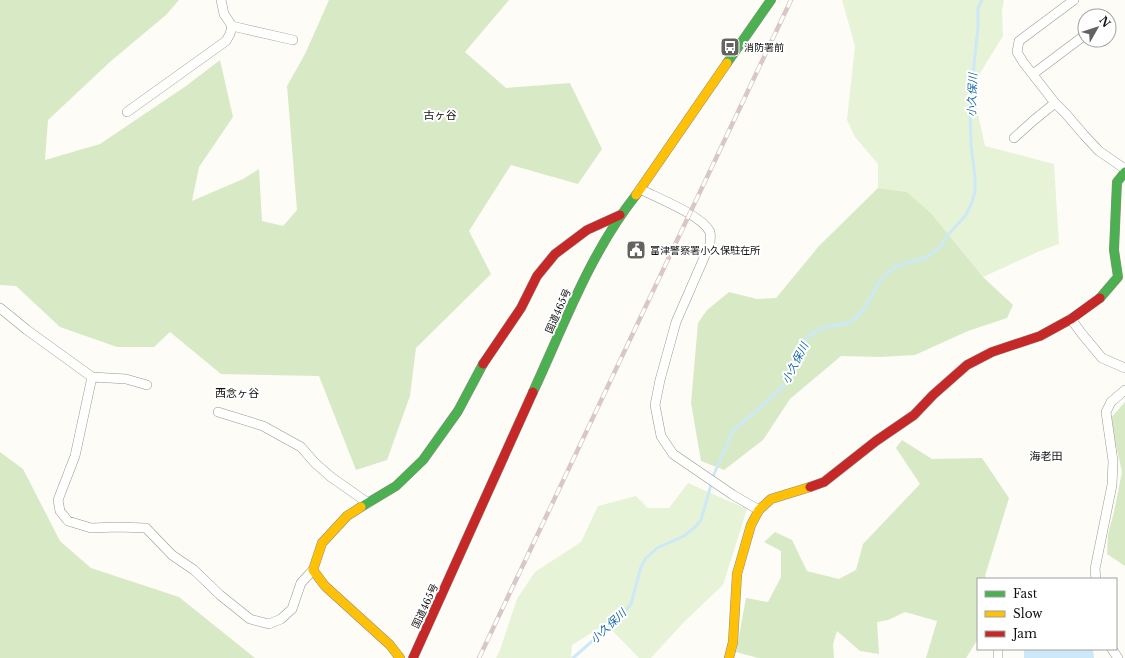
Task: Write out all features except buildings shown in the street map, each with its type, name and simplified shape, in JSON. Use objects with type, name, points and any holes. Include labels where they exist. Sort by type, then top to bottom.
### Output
[{"type":"main road","name":"国道465号","points":[[413,658],[591,265],[620,215],[640,189],[771,0]]},
{"type":"main road","points":[[729,658],[733,635],[737,574],[751,525],[759,510],[771,499],[824,482],[876,441],[914,415],[933,395],[967,365],[992,352],[1040,336],[1072,319],[1102,297],[1118,277],[1114,250],[1117,182],[1125,172]]},
{"type":"main road","points":[[400,658],[390,645],[325,586],[313,570],[322,543],[347,516],[360,506],[396,486],[423,460],[458,411],[483,364],[521,308],[537,276],[555,254],[587,230],[620,215]]},
{"type":"street","points":[[221,0],[224,14],[232,26],[293,40]]},
{"type":"street","points":[[1074,0],[1019,41],[1017,52],[1055,103],[1084,135],[1099,150],[1125,169]]},
{"type":"street","points":[[127,112],[226,41],[232,26]]},
{"type":"street","points":[[1033,74],[1077,41]]},
{"type":"street","points":[[1014,138],[1055,103]]},
{"type":"street","points":[[640,189],[695,217],[705,225],[711,234],[710,244],[676,322],[660,380],[655,405],[661,436],[673,454],[733,495],[759,510]]},
{"type":"street","points":[[0,308],[26,330],[92,377],[126,379],[147,385]]},
{"type":"street","points":[[1072,319],[1082,334],[1102,358],[1125,368]]},
{"type":"street","points":[[92,377],[75,456],[58,500],[60,511],[68,520],[91,528],[146,528],[172,555],[194,570],[220,595],[250,619],[269,624],[281,619],[292,609],[301,583],[313,570]]},
{"type":"street","points":[[1096,578],[1095,569],[1112,485],[1113,461],[1106,412],[1112,402],[1125,391]]},
{"type":"street","points":[[218,412],[263,426],[301,447],[315,463],[331,477],[368,502]]},
{"type":"green space","points":[[0,0],[179,0],[166,15],[111,61],[48,120],[45,160],[100,144],[186,86],[220,60],[233,117],[199,167],[192,201],[243,179],[259,169],[262,221],[283,226],[297,210],[287,86],[305,54],[329,0],[509,0],[465,52],[506,88],[570,83],[602,149],[578,184],[511,165],[469,231],[491,274],[416,348],[410,396],[387,460],[356,470],[319,376],[221,374],[170,332],[154,347],[117,347],[60,327],[16,286],[0,285]]},
{"type":"green space","points":[[842,0],[1004,0],[1002,11],[1003,36],[972,86],[985,146],[1054,164],[1059,244],[983,277],[931,213],[907,192],[878,188],[878,164],[855,137],[847,120],[855,46]]},
{"type":"green space","points":[[878,188],[907,192],[931,213],[983,277],[1013,305],[1007,318],[968,331],[915,355],[880,357],[841,356],[790,399],[763,440],[724,470],[701,461],[691,403],[698,323],[707,310],[729,292],[757,299],[776,298],[819,246]]},
{"type":"green space","points":[[1125,402],[1125,566],[1107,554],[1108,534],[1122,472],[1110,419]]},
{"type":"green space","points":[[902,440],[932,459],[982,458],[1009,498],[986,578],[977,578],[977,641],[966,658],[926,658],[937,621],[905,612],[888,620],[877,622],[879,654],[860,651],[837,631],[833,644],[834,658],[758,658],[736,652],[746,598],[768,602],[781,577],[781,551],[764,542],[775,532],[792,540],[807,571],[839,579],[856,570],[863,544],[920,484],[896,448]]},
{"type":"green space","points":[[0,452],[23,469],[60,541],[91,568],[179,597],[255,658],[0,658]]},
{"type":"green space","points":[[688,483],[747,509],[723,585],[683,623],[651,658],[639,658],[606,624],[572,645],[571,658],[496,658],[517,599],[535,572],[581,542],[598,506],[636,496],[648,508],[669,508]]},
{"type":"water","points":[[1024,650],[1093,650],[1094,658],[1024,658]]},
{"type":"waterway","name":"小久保川","points":[[573,658],[621,616],[631,604],[641,567],[646,558],[657,548],[684,536],[701,520],[714,474],[733,431],[782,388],[787,381],[796,355],[808,337],[821,328],[847,323],[856,318],[864,308],[880,281],[894,267],[927,257],[939,248],[948,235],[965,216],[971,205],[975,192],[975,176],[971,145],[970,103],[978,27],[978,8],[982,0]]},
{"type":"railway","points":[[479,658],[791,0]]},
{"type":"traffic: fast","points":[[727,63],[771,0]]},
{"type":"traffic: fast","points":[[1100,298],[1118,277],[1114,250],[1117,182],[1125,172]]},
{"type":"traffic: fast","points":[[533,392],[591,265],[620,217],[636,195]]},
{"type":"traffic: fast","points":[[361,507],[396,486],[423,460],[458,411],[483,364]]},
{"type":"traffic: slow","points":[[636,195],[727,63]]},
{"type":"traffic: slow","points":[[729,658],[733,642],[737,574],[751,525],[759,510],[771,499],[810,487]]},
{"type":"traffic: slow","points":[[361,507],[347,516],[322,543],[313,570],[325,586],[390,645],[400,658]]},
{"type":"traffic: jam","points":[[483,364],[521,308],[537,276],[555,254],[587,230],[620,215]]},
{"type":"traffic: jam","points":[[810,487],[824,482],[876,441],[914,415],[933,395],[967,365],[992,352],[1040,336],[1071,319],[1100,298]]},
{"type":"traffic: jam","points":[[413,658],[533,392]]},
{"type":"place","name":"消防署前","points":[[730,47]]},
{"type":"place","name":"富津警察署小久保駐在所","points":[[636,250]]},
{"type":"district","name":"古ヶ谷","points":[[440,115]]},
{"type":"district","name":"西念ヶ谷","points":[[237,393]]},
{"type":"district","name":"海老田","points":[[1046,456]]}]
